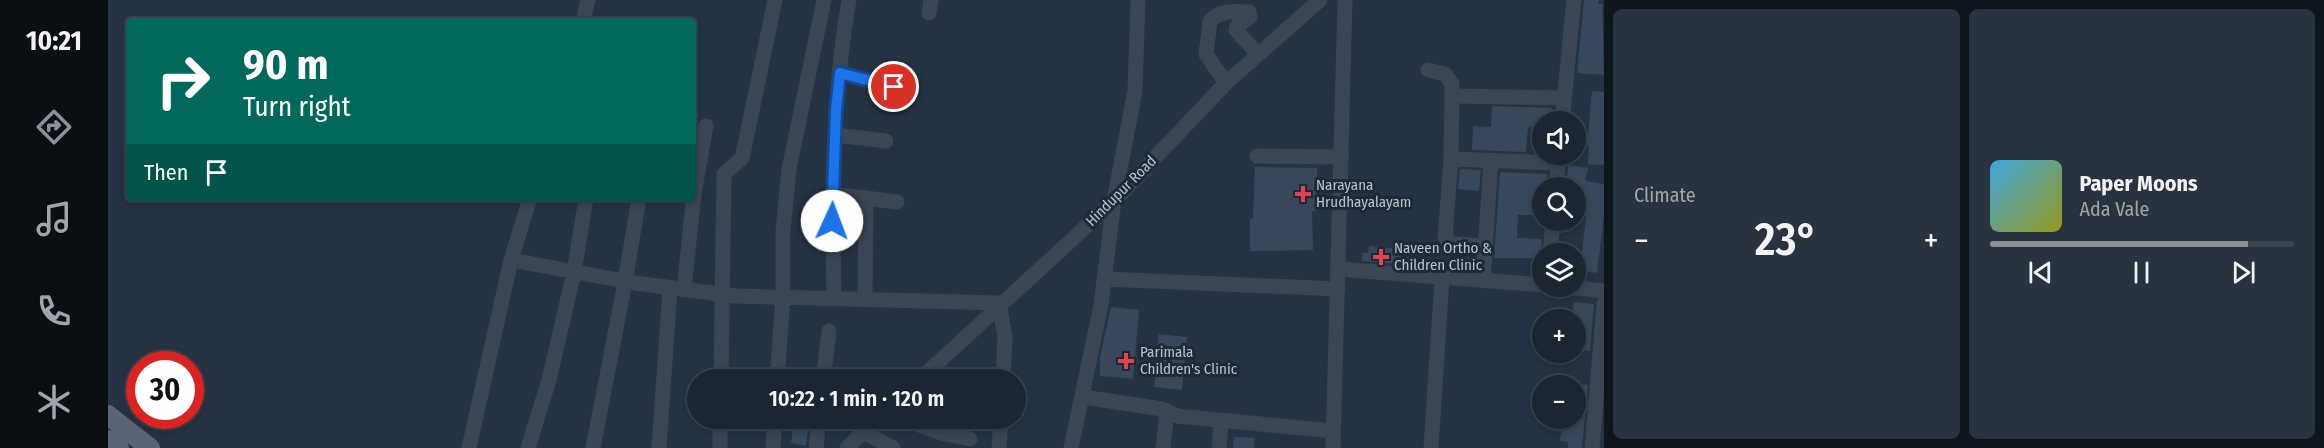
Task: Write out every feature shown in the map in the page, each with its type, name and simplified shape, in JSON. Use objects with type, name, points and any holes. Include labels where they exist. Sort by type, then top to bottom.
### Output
[{"type":"main road","points":[[108,415],[150,448]]},
{"type":"main road","points":[[108,440],[119,448]]},
{"type":"street","points":[[584,18],[588,0]]},
{"type":"street","points":[[721,369],[724,174],[742,158],[775,0]]},
{"type":"street","points":[[778,369],[783,297],[783,231],[789,169],[825,0]]},
{"type":"street","points":[[834,298],[835,135],[849,0]]},
{"type":"street","points":[[1071,448],[1105,279],[1114,201],[1135,91],[1138,0]]},
{"type":"street","name":"Hindupur Road","points":[[930,369],[999,303],[1114,201],[1226,82],[1320,0]]},
{"type":"street","points":[[1333,448],[1345,0]]},
{"type":"street","points":[[1563,111],[1574,0]]},
{"type":"street","points":[[1226,82],[1206,54],[1210,21],[1218,13],[1249,12],[1250,17],[1237,26],[1236,30],[1257,53]]},
{"type":"street","points":[[1428,70],[1445,74],[1450,78],[1452,96],[1451,159],[1445,237],[1452,244],[1485,246]]},
{"type":"street","points":[[840,73],[894,87]]},
{"type":"street","points":[[1452,96],[1564,98]]},
{"type":"street","points":[[696,183],[706,126]]},
{"type":"street","points":[[835,135],[886,141]]},
{"type":"street","points":[[1257,156],[1342,157]]},
{"type":"street","points":[[1451,159],[1532,160]]},
{"type":"street","points":[[1483,281],[1491,161]]},
{"type":"street","points":[[833,194],[897,202]]},
{"type":"street","points":[[865,298],[866,198]]},
{"type":"street","points":[[469,448],[511,260],[529,201]]},
{"type":"street","points":[[528,448],[549,380],[574,272],[586,201]]},
{"type":"street","points":[[593,448],[626,282],[639,201]]},
{"type":"street","points":[[659,448],[677,289],[693,201]]},
{"type":"street","points":[[511,260],[626,282],[722,294],[865,298],[960,304],[999,303],[1005,337],[1004,369]]},
{"type":"street","points":[[1338,269],[1532,284]]},
{"type":"street","points":[[1105,279],[1338,289]]},
{"type":"street","points":[[1431,448],[1442,279]]},
{"type":"street","points":[[1586,289],[1604,291]]},
{"type":"street","points":[[1592,448],[1604,304]]},
{"type":"street","points":[[824,369],[829,331]]},
{"type":"street","points":[[1083,397],[1167,411],[1177,416],[1221,422],[1333,431]]},
{"type":"street","points":[[1163,448],[1167,411]]},
{"type":"street","points":[[1219,448],[1221,422]]},
{"type":"street","points":[[720,429],[720,448]]},
{"type":"street","points":[[773,448],[774,429]]},
{"type":"street","points":[[816,448],[818,429]]},
{"type":"street","points":[[847,448],[867,429]]},
{"type":"street","points":[[930,429],[970,439]]},
{"type":"street","points":[[999,448],[1000,429]]},
{"type":"street","points":[[864,432],[893,448]]},
{"type":"building","points":[[1584,0],[1599,0],[1598,4],[1602,4],[1604,75],[1577,73]]},
{"type":"building","points":[[1592,91],[1604,92],[1604,165],[1588,164],[1589,146],[1587,146]]},
{"type":"building","points":[[1492,106],[1552,108],[1552,111],[1532,111],[1532,127],[1528,127],[1526,152],[1472,150],[1473,126],[1491,127]]},
{"type":"building","points":[[1568,165],[1588,168],[1586,177],[1567,177]]},
{"type":"building","points":[[1255,167],[1317,168],[1317,211],[1312,211],[1313,250],[1250,251],[1250,219],[1253,219]]},
{"type":"building","points":[[1460,169],[1481,170],[1479,191],[1458,189]]},
{"type":"building","points":[[1500,172],[1547,174],[1547,177],[1532,177],[1532,215],[1518,215],[1517,238],[1542,239],[1542,243],[1532,243],[1532,258],[1494,258]]},
{"type":"building","points":[[1586,181],[1604,184],[1604,216],[1597,273],[1586,272],[1586,243],[1583,243],[1586,231]]},
{"type":"building","points":[[1369,246],[1402,249],[1401,264],[1362,261],[1362,253],[1368,253]]},
{"type":"building","points":[[1574,302],[1594,304],[1590,351],[1586,351],[1586,309],[1573,309]]},
{"type":"building","points":[[1111,307],[1139,310],[1133,379],[1100,376],[1100,356]]},
{"type":"building","points":[[1159,334],[1187,337],[1182,390],[1154,387]]},
{"type":"building","points":[[793,429],[808,431],[806,446],[791,443]]},
{"type":"building","points":[[1561,429],[1584,429],[1582,448],[1568,448],[1568,442],[1560,441]]},
{"type":"building","points":[[1234,437],[1255,438],[1254,448],[1233,448]]},
{"type":"place","name":"Narayana Hrudhayalayam","points":[[1303,194]]},
{"type":"place","name":"Naveen Ortho & Children Clinic","points":[[1381,257]]},
{"type":"place","name":"Parimala Children's Clinic","points":[[1126,361]]},
{"type":"route","points":[[832,221],[836,110],[840,73],[894,87]]}]
